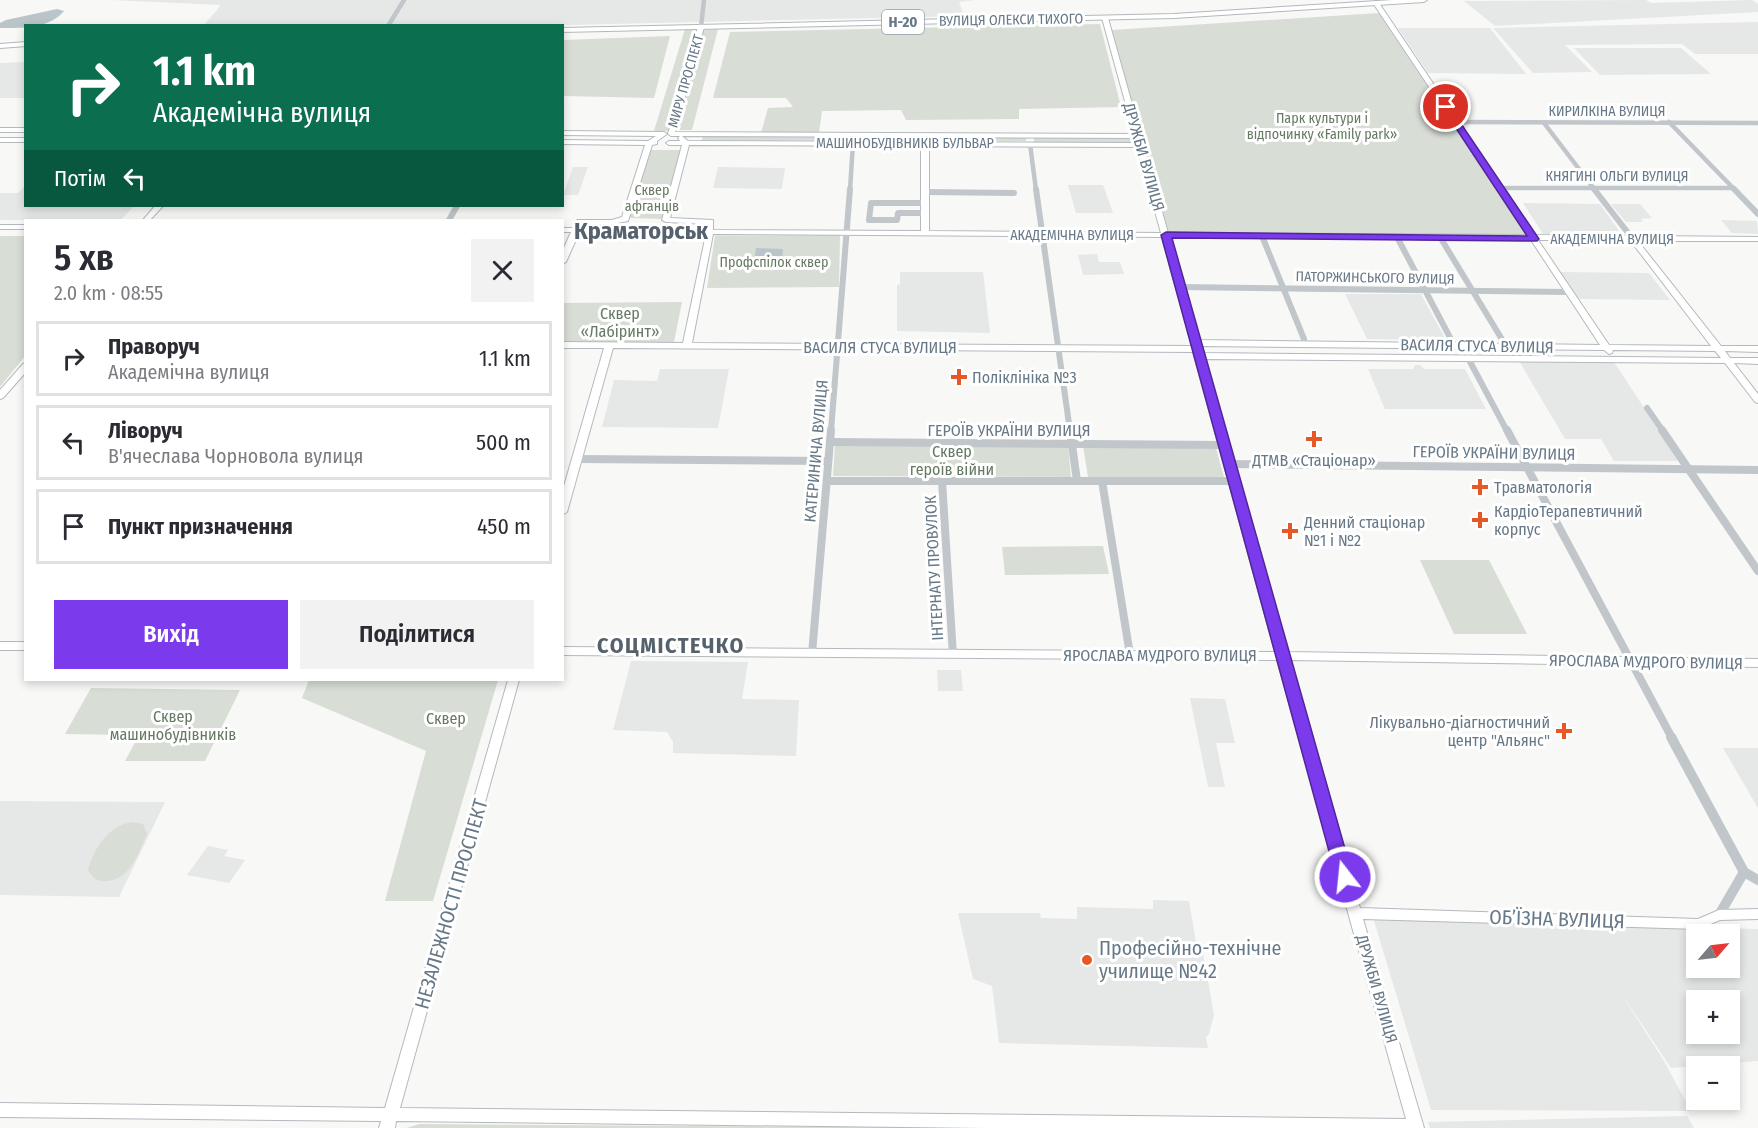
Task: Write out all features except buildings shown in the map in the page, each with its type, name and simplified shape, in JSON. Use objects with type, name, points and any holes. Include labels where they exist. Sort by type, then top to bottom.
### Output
[{"type":"main road","name":"ВУЛИЦЯ ОЛЕКСИ ТИХОГО","points":[[564,30],[1205,15],[1424,0]]},
{"type":"main road","points":[[0,46],[24,44]]},
{"type":"street","points":[[389,24],[404,0]]},
{"type":"street","points":[[701,27],[704,0]]},
{"type":"street","points":[[1376,3],[1614,359]]},
{"type":"street","name":"ДРУЖБИ ВУЛИЦЯ","points":[[1105,18],[1281,656],[1416,1127]]},
{"type":"street","name":"МИРУ ПРОСПЕКТ","points":[[669,137],[701,27]]},
{"type":"street","name":"КИРИЛКІНА ВУЛИЦЯ","points":[[1456,122],[1758,123]]},
{"type":"street","points":[[1669,122],[1758,214]]},
{"type":"street","points":[[1544,123],[1758,400]]},
{"type":"street","points":[[0,130],[24,130]]},
{"type":"street","name":"МАШИНОБУДІВНИКІВ БУЛЬВАР","points":[[564,133],[669,137],[1138,136]]},
{"type":"street","name":"МИРУ ПРОСПЕКТ","points":[[575,230],[580,222],[612,222],[625,219],[649,143],[669,137],[686,143],[666,220],[710,222],[710,236]]},
{"type":"street","points":[[0,140],[24,140]]},
{"type":"street","points":[[564,142],[649,143]]},
{"type":"street","name":"МАШИНОБУДІВНИКІВ БУЛЬВАР","points":[[686,143],[1141,145]]},
{"type":"street","name":"КАТЕРИНИЧА ВУЛИЦЯ","points":[[812,654],[853,143]]},
{"type":"street","points":[[925,143],[925,234]]},
{"type":"street","points":[[1030,144],[1077,481]]},
{"type":"street","name":"КНЯГИНІ ОЛЬГИ ВУЛИЦЯ","points":[[1500,189],[1733,188]]},
{"type":"street","points":[[925,192],[1014,193]]},
{"type":"street","points":[[925,203],[871,202],[869,220],[897,220],[898,213],[925,213]]},
{"type":"street","points":[[147,219],[158,207]]},
{"type":"street","points":[[0,227],[24,227]]},
{"type":"street","points":[[564,230],[575,230],[564,257]]},
{"type":"street","name":"АКАДЕМІЧНА ВУЛИЦЯ","points":[[710,236],[846,233],[1758,239]]},
{"type":"street","points":[[687,346],[710,236]]},
{"type":"street","points":[[1262,236],[1304,339]]},
{"type":"street","points":[[1397,237],[1454,345]]},
{"type":"street","points":[[1440,237],[1506,346]]},
{"type":"street","name":"ПАТОРЖИНСЬКОГО ВУЛИЦЯ","points":[[1180,287],[1569,292]]},
{"type":"street","name":"ВАСИЛЯ СТУСА ВУЛИЦЯ","points":[[564,345],[1198,349],[1454,345],[1758,349]]},
{"type":"street","points":[[564,505],[609,346]]},
{"type":"street","name":"ВАСИЛЯ СТУСА ВУЛИЦЯ","points":[[1198,349],[1468,358],[1758,362]]},
{"type":"street","points":[[1468,358],[1524,467],[1743,872],[1758,880]]},
{"type":"street","points":[[0,396],[24,368]]},
{"type":"street","points":[[1647,408],[1758,571]]},
{"type":"street","name":"ГЕРОЇВ УКРАЇНИ ВУЛИЦЯ","points":[[830,442],[1224,445]]},
{"type":"street","points":[[578,459],[828,461]]},
{"type":"street","name":"ГЕРОЇВ УКРАЇНИ ВУЛИЦЯ","points":[[1229,464],[1758,470]]},
{"type":"street","points":[[827,480],[1234,481]]},
{"type":"street","name":"ІНТЕРНАТУ ПРОВУЛОК","points":[[942,481],[953,655]]},
{"type":"street","points":[[1102,481],[1130,655]]},
{"type":"street","points":[[0,646],[24,646]]},
{"type":"street","name":"ЯРОСЛАВА МУДРОГО ВУЛИЦЯ","points":[[564,651],[1281,656],[1758,663]]},
{"type":"street","name":"НЕЗАЛЕЖНОСТІ ПРОСПЕКТ","points":[[389,1121],[514,681]]},
{"type":"street","points":[[1719,915],[1743,872]]},
{"type":"street","name":"ОБ’ЇЗНА ВУЛИЦЯ","points":[[1355,913],[1699,924],[1719,915],[1758,914]]},
{"type":"street","points":[[0,1110],[389,1121],[1416,1127]]},
{"type":"shaded area","points":[[111,0],[975,0],[959,2],[964,16],[564,25],[205,24],[221,5]]},
{"type":"shaded area","points":[[1646,0],[1651,3],[1752,0],[1758,4],[1758,12],[1495,26],[1464,1]]},
{"type":"shaded area","points":[[57,9],[64,11],[58,17],[43,24],[0,28],[0,23]]},
{"type":"shaded area","points":[[1758,22],[1758,54],[1695,54],[1682,44],[1565,45],[1592,72],[1533,73],[1493,28]]},
{"type":"shaded area","points":[[1398,28],[1490,28],[1526,74],[1428,73]]},
{"type":"shaded area","points":[[1574,48],[1681,48],[1711,74],[1600,75]]},
{"type":"shaded area","points":[[24,62],[24,98],[0,98],[0,63]]},
{"type":"shaded area","points":[[573,167],[588,167],[578,195],[564,195]]},
{"type":"shaded area","points":[[718,167],[785,168],[782,189],[713,188]]},
{"type":"shaded area","points":[[1068,185],[1103,185],[1113,213],[1076,213]]},
{"type":"shaded area","points":[[24,187],[24,207],[133,207],[122,219],[0,220],[0,193],[18,193]]},
{"type":"shaded area","points":[[1523,203],[1600,204],[1622,235],[1543,234]]},
{"type":"shaded area","points":[[1611,204],[1640,204],[1652,218],[1641,219],[1643,222],[1626,222]]},
{"type":"shaded area","points":[[1721,220],[1757,221],[1758,234],[1732,233]]},
{"type":"shaded area","points":[[756,248],[783,249],[782,261],[754,261]]},
{"type":"shaded area","points":[[1097,254],[1099,262],[1120,262],[1124,274],[1083,275],[1078,255]]},
{"type":"shaded area","points":[[900,272],[983,272],[990,333],[897,331],[897,285],[900,284]]},
{"type":"shaded area","points":[[1559,272],[1649,273],[1670,300],[1579,299]]},
{"type":"shaded area","points":[[1345,294],[1421,294],[1446,340],[1367,339]]},
{"type":"shaded area","points":[[1519,361],[1614,362],[1679,461],[1614,461],[1601,439],[1565,439]]},
{"type":"shaded area","points":[[1415,365],[1420,365],[1424,369],[1465,369],[1486,409],[1385,409],[1368,369],[1413,369]]},
{"type":"shaded area","points":[[660,369],[729,369],[718,428],[602,427],[614,380],[657,381]]},
{"type":"shaded area","points":[[631,661],[748,662],[742,699],[799,700],[796,756],[673,753],[673,742],[667,732],[613,730]]},
{"type":"shaded area","points":[[937,670],[961,670],[963,691],[938,691]]},
{"type":"shaded area","points":[[1190,698],[1225,699],[1235,743],[1216,743],[1225,787],[1208,787]]},
{"type":"shaded area","points":[[1723,748],[1758,748],[1758,808]]},
{"type":"shaded area","points":[[0,801],[165,802],[119,897],[0,895]]},
{"type":"shaded area","points":[[208,846],[228,850],[224,856],[245,860],[229,883],[187,875]]},
{"type":"shaded area","name":"Професійно-технічне училище №42","points":[[1153,900],[1189,901],[1196,942],[1201,942],[1214,1015],[1206,1037],[1208,1048],[999,1043],[992,986],[973,979],[958,913],[1040,913],[1041,918],[1077,919],[1077,907],[1153,909]]},
{"type":"shaded area","points":[[1372,914],[1577,925],[1686,927],[1686,978],[1740,978],[1740,929],[1758,929],[1758,1061],[1740,1062],[1740,1056],[1686,1056],[1686,1067],[1671,1068],[1617,987],[1664,1061],[1686,1102],[1686,1110],[1691,1111],[1431,1110]]},
{"type":"shaded area","points":[[1687,1116],[1694,1128],[1430,1128],[1428,1122]]},
{"type":"green space","name":"Парк культури і відпочинку «Family park»","points":[[1379,13],[1527,235],[1176,234],[1168,231],[1112,30]]},
{"type":"green space","points":[[1100,24],[1121,107],[1019,109],[1019,119],[906,120],[901,110],[822,111],[819,133],[761,133],[768,108],[793,107],[786,98],[713,98],[730,32]]},
{"type":"green space","points":[[685,29],[697,29],[668,131],[654,131]]},
{"type":"green space","points":[[718,29],[692,130],[676,130],[703,30]]},
{"type":"green space","points":[[670,36],[654,98],[564,96],[564,40]]},
{"type":"green space","points":[[703,137],[849,137],[849,140],[701,141]]},
{"type":"green space","points":[[857,137],[1026,138],[1026,141],[857,140]]},
{"type":"green space","points":[[1034,137],[1131,138],[1133,142],[1034,142]]},
{"type":"green space","name":"Сквер афганців","points":[[649,150],[681,150],[664,219],[629,218]]},
{"type":"green space","name":"Профспілок сквер","points":[[840,235],[839,287],[707,288],[715,236]]},
{"type":"green space","points":[[0,236],[24,236],[24,357],[0,387]]},
{"type":"green space","name":"Сквер «Лабіринт»","points":[[682,302],[674,342],[564,342],[564,303]]},
{"type":"green space","name":"Сквер героїв війни","points":[[1068,444],[1071,477],[833,476],[835,445]]},
{"type":"green space","points":[[1083,446],[1216,448],[1224,477],[1088,477]]},
{"type":"green space","points":[[1103,546],[1109,574],[1005,575],[1002,547]]},
{"type":"green space","points":[[1420,560],[1489,560],[1527,634],[1454,634]]},
{"type":"green space","name":"Сквер","points":[[309,681],[498,681],[433,901],[385,901],[426,751],[302,698]]},
{"type":"green space","name":"Сквер машинобудівників","points":[[91,688],[240,690],[205,761],[125,761],[138,737],[65,734]]},
{"type":"green space","points":[[132,822],[143,824],[147,834],[133,864],[115,879],[101,881],[96,879],[88,870],[98,846],[116,828]]},
{"type":"green space","points":[[420,1124],[977,1128],[406,1128]]},
{"type":"place","name":"Поліклініка №3","points":[[959,377]]},
{"type":"place","name":"ДТМВ «Стаціонар»","points":[[1314,439]]},
{"type":"place","name":"Травматологія","points":[[1480,487]]},
{"type":"place","name":"КардіоТерапевтичний корпус","points":[[1480,520]]},
{"type":"place","name":"Денний стаціонар №1 і №2","points":[[1290,531]]},
{"type":"place","name":"Лікувально-діагностичний центр \"Альянс\"","points":[[1564,731]]},
{"type":"place","name":"Професійно-технічне училище №42","points":[[1087,960]]},
{"type":"district","name":"Краматорськ","points":[[641,231]]},
{"type":"district","name":"СОЦМІСТЕЧКО","points":[[671,645]]},
{"type":"route","points":[[1345,877],[1281,656],[1166,235],[1534,239],[1446,107]]}]
